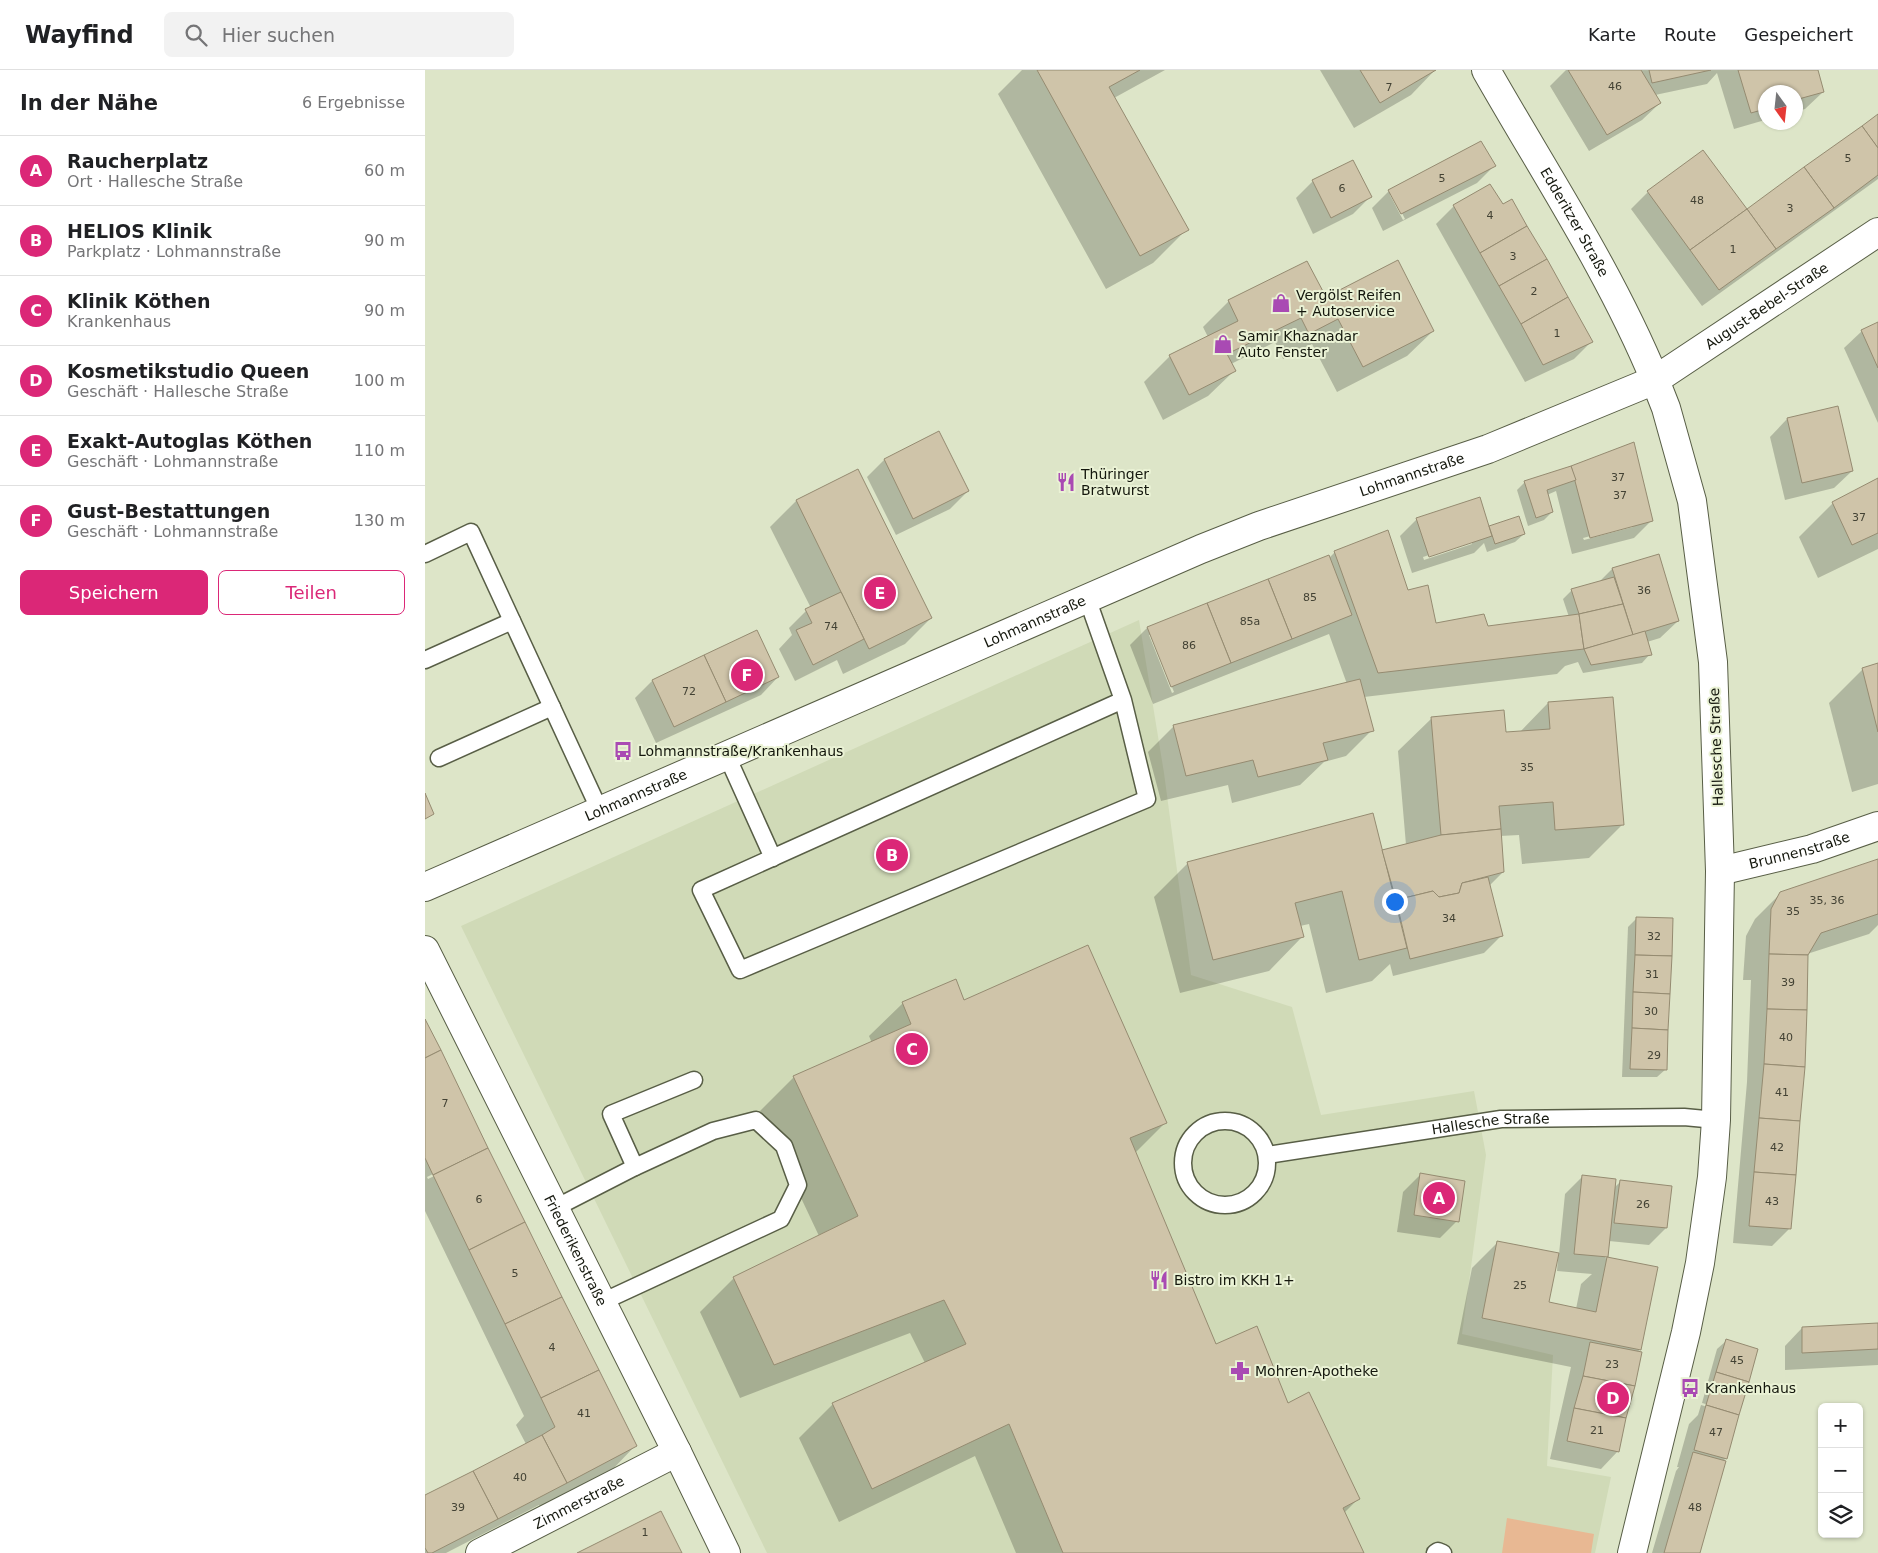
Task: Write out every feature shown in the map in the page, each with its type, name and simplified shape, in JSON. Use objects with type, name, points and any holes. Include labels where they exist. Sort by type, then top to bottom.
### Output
[{"type":"street","name":"Edderitzer Straße","points":[[1486,70],[1585,239],[1641,347],[1655,380]]},
{"type":"street","name":"August-Bebel-Straße","points":[[1655,380],[1878,232]]},
{"type":"street","name":"Lohmannstraße","points":[[425,888],[1087,598],[1259,526],[1488,448],[1655,380]]},
{"type":"street","name":"Hallesche Straße","points":[[1632,1553],[1686,1332],[1712,1177],[1716,1120],[1720,871],[1712,653],[1692,501],[1666,408],[1655,380]]},
{"type":"street","name":"Brunnenstraße","points":[[1720,871],[1812,849],[1878,826]]},
{"type":"street","name":"Friederikenstraße","points":[[425,950],[726,1553]]},
{"type":"street","name":"Zimmerstraße","points":[[480,1553],[677,1452]]},
{"type":"lane","points":[[425,554],[471,532],[600,811]]},
{"type":"lane","points":[[1087,598],[1123,700],[1147,799],[740,970],[701,890],[1123,700]]},
{"type":"lane","points":[[425,660],[512,621]]},
{"type":"lane","points":[[439,758],[552,707]]},
{"type":"lane","points":[[727,756],[773,858]]},
{"type":"lane","points":[[635,1167],[611,1114],[694,1080]]},
{"type":"lane","name":"Hallesche Straße","points":[[1267,1155],[1501,1118],[1684,1117],[1716,1120]]},
{"type":"lane","points":[[555,1208],[635,1167],[713,1131],[756,1120],[784,1146],[798,1185],[781,1219],[602,1302]]},
{"type":"lane","points":[[1211,1122],[1237,1122],[1262,1141],[1267,1155],[1265,1178],[1259,1190],[1246,1200],[1220,1205],[1200,1197],[1185,1179],[1183,1156],[1192,1136],[1211,1122]]},
{"type":"lane","points":[[1435,1553],[1438,1551],[1443,1553]]},
{"type":"shaded area","points":[[1139,620],[1164,773],[1191,975],[1292,1007],[1321,1115],[1474,1091],[1486,1155],[1462,1334],[1553,1355],[1547,1466],[1611,1477],[1595,1553],[767,1553],[461,926]]},
{"type":"shaded area","points":[[1507,1518],[1594,1534],[1591,1553],[1502,1553]]},
{"type":"building","points":[[1037,70],[1140,70],[1109,87],[1189,230],[1140,256]]},
{"type":"building","points":[[1360,70],[1436,70],[1380,103]]},
{"type":"building","points":[[1568,70],[1641,70],[1661,103],[1607,135]]},
{"type":"building","points":[[1649,70],[1711,70],[1652,83]]},
{"type":"building","points":[[1738,70],[1818,70],[1824,92],[1803,98],[1803,85],[1758,85],[1758,111],[1751,113]]},
{"type":"building","points":[[1878,114],[1878,148],[1862,126]]},
{"type":"building","points":[[1862,126],[1878,148],[1878,175],[1834,208],[1804,167]]},
{"type":"building","points":[[1481,141],[1496,166],[1401,214],[1388,190]]},
{"type":"building","points":[[1703,150],[1747,209],[1690,250],[1647,191]]},
{"type":"building","points":[[1353,160],[1372,197],[1331,218],[1312,180]]},
{"type":"building","points":[[1804,167],[1834,208],[1776,249],[1747,209]]},
{"type":"building","points":[[1490,184],[1503,204],[1512,199],[1527,226],[1480,253],[1453,205]]},
{"type":"building","points":[[1747,209],[1776,249],[1719,290],[1690,250]]},
{"type":"building","points":[[1527,226],[1547,259],[1499,286],[1480,253]]},
{"type":"building","points":[[1547,259],[1568,297],[1521,324],[1499,286]]},
{"type":"building","points":[[1398,260],[1434,331],[1363,367],[1338,319],[1309,334],[1301,318],[1227,354],[1236,371],[1189,395],[1169,355],[1238,321],[1228,300],[1307,261],[1326,297]]},
{"type":"building","points":[[1568,297],[1593,342],[1543,365],[1521,324]]},
{"type":"building","points":[[1878,322],[1878,368],[1861,330]]},
{"type":"building","points":[[1838,406],[1853,471],[1802,483],[1787,418]]},
{"type":"building","points":[[939,431],[969,491],[913,519],[884,459]]},
{"type":"building","points":[[1634,442],[1653,521],[1590,538],[1571,466]]},
{"type":"building","points":[[1571,466],[1576,480],[1547,490],[1553,512],[1536,518],[1524,481]]},
{"type":"building","points":[[858,469],[932,618],[869,649],[796,500]]},
{"type":"building","points":[[1878,478],[1878,533],[1852,545],[1832,502]]},
{"type":"building","points":[[1480,497],[1492,536],[1429,557],[1416,518]]},
{"type":"building","points":[[1519,516],[1525,534],[1495,544],[1489,526]]},
{"type":"building","points":[[1388,530],[1408,590],[1428,585],[1436,623],[1484,614],[1488,626],[1579,614],[1584,649],[1378,673],[1334,551]]},
{"type":"building","points":[[1659,554],[1679,621],[1633,635],[1612,568]]},
{"type":"building","points":[[1329,555],[1352,615],[1292,639],[1268,579]]},
{"type":"building","points":[[1614,577],[1623,604],[1579,614],[1571,589]]},
{"type":"building","points":[[1268,579],[1292,639],[1231,663],[1207,603]]},
{"type":"building","points":[[841,592],[864,639],[813,665],[796,630],[812,623],[805,609]]},
{"type":"building","points":[[1207,603],[1231,663],[1171,687],[1147,627]]},
{"type":"building","points":[[1623,604],[1633,635],[1584,649],[1579,614]]},
{"type":"building","points":[[757,630],[779,677],[726,702],[704,655]]},
{"type":"building","points":[[1645,631],[1652,655],[1591,665],[1584,649]]},
{"type":"building","points":[[704,655],[726,702],[674,727],[652,680]]},
{"type":"building","points":[[1878,663],[1878,732],[1862,668]]},
{"type":"building","points":[[1360,679],[1374,731],[1323,743],[1328,760],[1258,777],[1253,760],[1186,776],[1173,725]]},
{"type":"building","points":[[1613,697],[1624,825],[1555,830],[1553,802],[1499,806],[1501,829],[1441,835],[1431,717],[1504,710],[1506,732],[1550,729],[1548,702]]},
{"type":"building","points":[[425,793],[434,814],[425,819]]},
{"type":"building","points":[[1373,813],[1407,948],[1359,960],[1342,891],[1295,903],[1304,937],[1213,960],[1187,862]]},
{"type":"building","points":[[1501,829],[1504,872],[1462,883],[1459,893],[1439,897],[1433,891],[1396,900],[1382,850],[1441,835]]},
{"type":"building","points":[[1878,859],[1878,914],[1821,933],[1808,955],[1769,954],[1771,909],[1780,892]]},
{"type":"building","points":[[1488,877],[1503,936],[1410,959],[1396,900],[1433,891],[1439,897],[1459,893],[1462,883]]},
{"type":"building","points":[[1636,917],[1673,918],[1672,956],[1635,955]]},
{"type":"building","points":[[1088,945],[1167,1123],[1130,1138],[1216,1344],[1257,1326],[1288,1403],[1309,1392],[1360,1499],[1343,1508],[1364,1553],[1063,1553],[1009,1424],[872,1489],[832,1403],[966,1344],[944,1300],[774,1365],[733,1277],[858,1216],[793,1076],[911,1024],[902,1002],[956,979],[964,1000]]},
{"type":"building","points":[[1769,954],[1808,955],[1807,1010],[1767,1009]]},
{"type":"building","points":[[1635,955],[1672,956],[1670,994],[1633,992]]},
{"type":"building","points":[[1633,992],[1670,994],[1668,1030],[1632,1028]]},
{"type":"building","points":[[1767,1009],[1807,1010],[1805,1067],[1764,1064]]},
{"type":"building","points":[[425,1019],[441,1050],[425,1058]]},
{"type":"building","points":[[1632,1028],[1668,1030],[1667,1070],[1630,1069]]},
{"type":"building","points":[[441,1050],[488,1148],[433,1175],[425,1158],[425,1058]]},
{"type":"building","points":[[1764,1064],[1805,1067],[1800,1121],[1759,1118]]},
{"type":"building","points":[[1759,1118],[1800,1121],[1796,1175],[1754,1172]]},
{"type":"building","points":[[488,1148],[525,1222],[469,1250],[433,1175]]},
{"type":"building","points":[[1754,1172],[1796,1175],[1791,1229],[1749,1226]]},
{"type":"building","points":[[1420,1173],[1465,1181],[1459,1222],[1414,1215]]},
{"type":"building","points":[[1582,1175],[1616,1179],[1608,1257],[1574,1254]]},
{"type":"building","points":[[1620,1180],[1672,1186],[1667,1228],[1614,1223]]},
{"type":"building","points":[[525,1222],[562,1297],[505,1324],[469,1250]]},
{"type":"building","points":[[1497,1241],[1559,1253],[1549,1302],[1596,1312],[1607,1257],[1658,1267],[1641,1350],[1482,1318]]},
{"type":"building","points":[[562,1297],[599,1370],[541,1398],[505,1324]]},
{"type":"building","points":[[1878,1323],[1878,1349],[1802,1353],[1802,1327]]},
{"type":"building","points":[[1726,1339],[1758,1349],[1749,1382],[1716,1372]]},
{"type":"building","points":[[1590,1342],[1642,1352],[1635,1386],[1583,1376]]},
{"type":"building","points":[[599,1370],[637,1446],[567,1483],[542,1435],[555,1427],[541,1398]]},
{"type":"building","points":[[1716,1372],[1749,1382],[1739,1415],[1706,1405]]},
{"type":"building","points":[[1583,1376],[1635,1386],[1626,1418],[1574,1408]]},
{"type":"building","points":[[1706,1405],[1739,1415],[1727,1459],[1694,1450]]},
{"type":"building","points":[[1574,1408],[1626,1418],[1619,1452],[1567,1441]]},
{"type":"building","points":[[542,1435],[567,1483],[498,1519],[473,1471]]},
{"type":"building","points":[[1693,1452],[1726,1461],[1700,1553],[1664,1553]]},
{"type":"building","points":[[473,1471],[498,1519],[432,1553],[428,1553],[425,1548],[425,1495]]},
{"type":"building","points":[[661,1511],[682,1553],[577,1553]]},
{"type":"place","name":"Vergölst Reifen + Autoservice","points":[[1281,303]]},
{"type":"place","name":"Samir Khaznadar Auto Fenster","points":[[1223,344]]},
{"type":"place","name":"Thüringer Bratwurst","points":[[1066,482]]},
{"type":"place","name":"Exakt-Autoglas Köthen","points":[[880,593]]},
{"type":"place","name":"Gust-Bestattungen","points":[[747,675]]},
{"type":"place","name":"Lohmannstraße/Krankenhaus","points":[[623,751]]},
{"type":"place","name":"HELIOS Klinik","points":[[892,855]]},
{"type":"place","name":"Klinik Köthen","points":[[912,1049]]},
{"type":"place","name":"Raucherplatz","points":[[1439,1198]]},
{"type":"place","name":"Bistro im KKH 1+","points":[[1159,1280]]},
{"type":"place","name":"Mohren-Apotheke","points":[[1240,1371]]},
{"type":"place","name":"Krankenhaus","points":[[1690,1388]]},
{"type":"place","name":"Kosmetikstudio Queen","points":[[1613,1398]]}]
